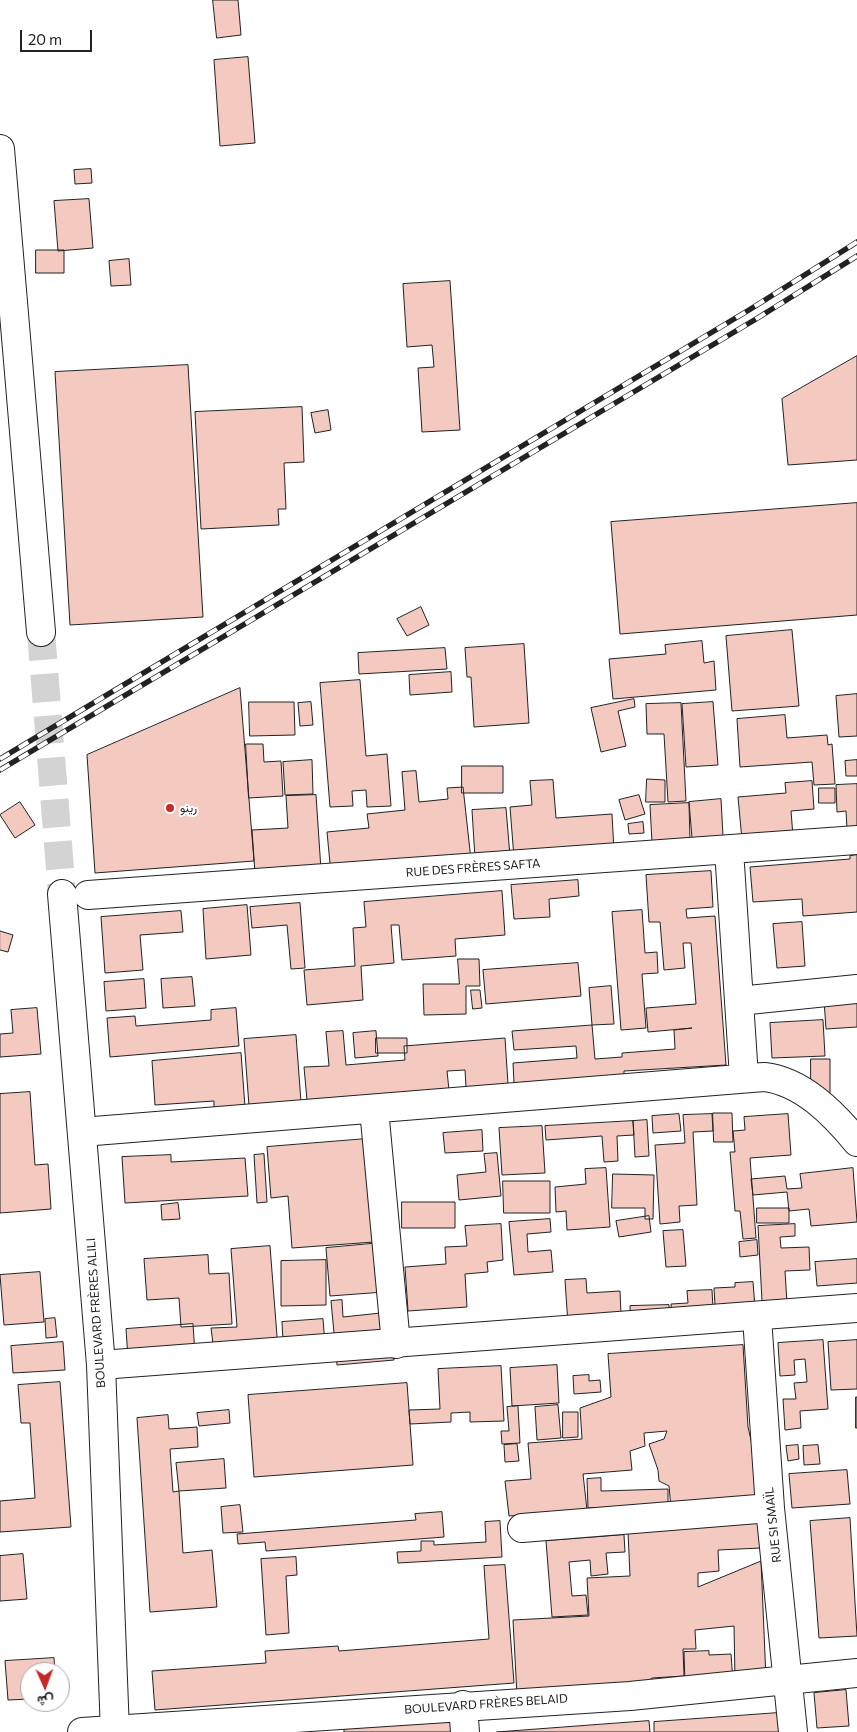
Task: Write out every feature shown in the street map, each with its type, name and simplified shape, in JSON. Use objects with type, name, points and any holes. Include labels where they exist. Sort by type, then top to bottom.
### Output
[{"type":"street","points":[[0,149],[41,632]]},
{"type":"street","name":"RUE DES FRÈRES SAFTA","points":[[75,895],[857,840]]},
{"type":"street","points":[[729,850],[744,1077]]},
{"type":"street","name":"BOULEVARD FRÈRES ALILI","points":[[75,895],[82,1132],[100,1365],[115,1731]]},
{"type":"street","points":[[739,1001],[857,989]]},
{"type":"street","points":[[82,1132],[744,1077],[777,1078],[792,1084],[852,1131]]},
{"type":"street","points":[[374,1109],[396,1344]]},
{"type":"street","points":[[100,1365],[857,1308]]},
{"type":"street","name":"RUE SI SMAÏL","points":[[757,1317],[770,1508],[793,1732]]},
{"type":"street","points":[[522,1528],[770,1508]]},
{"type":"street","name":"BOULEVARD FRÈRES BELAID","points":[[82,1732],[463,1705],[630,1696],[857,1673]]},
{"type":"street","points":[[463,1705],[465,1732]]},
{"type":"building","points":[[213,0],[238,0],[241,35],[217,38]]},
{"type":"building","points":[[248,57],[255,143],[220,146],[214,60]]},
{"type":"building","points":[[91,169],[92,183],[75,184],[74,170]]},
{"type":"building","points":[[89,199],[93,248],[58,251],[54,201]]},
{"type":"building","points":[[36,250],[64,250],[64,273],[36,273]]},
{"type":"building","points":[[129,259],[131,285],[111,286],[109,261]]},
{"type":"building","points":[[450,281],[460,430],[422,432],[418,368],[434,367],[432,345],[407,347],[403,284]]},
{"type":"building","points":[[857,356],[857,460],[788,465],[782,399]]},
{"type":"building","points":[[188,365],[203,617],[70,625],[55,372]]},
{"type":"building","points":[[302,407],[304,462],[284,463],[286,509],[278,509],[279,525],[201,529],[195,412]]},
{"type":"building","points":[[328,410],[331,430],[315,433],[311,413]]},
{"type":"building","points":[[857,503],[857,615],[620,634],[611,522]]},
{"type":"building","points":[[421,607],[429,625],[407,636],[397,619]]},
{"type":"building","points":[[792,630],[799,706],[732,711],[726,636]]},
{"type":"building","points":[[702,641],[704,663],[714,661],[716,690],[613,699],[609,659],[666,654],[665,645]]},
{"type":"building","points":[[524,644],[529,723],[474,727],[471,677],[467,677],[465,648]]},
{"type":"building","points":[[445,648],[447,669],[359,674],[358,653]]},
{"type":"building","points":[[451,672],[452,692],[410,695],[409,675]]},
{"type":"building","points":[[360,680],[366,756],[387,754],[391,806],[367,807],[366,790],[352,791],[353,806],[330,807],[320,683]]},
{"type":"building","name":"رينو","points":[[240,688],[254,861],[95,873],[87,755]]},
{"type":"building","points":[[857,694],[857,736],[839,737],[836,696]]},
{"type":"building","points":[[634,699],[635,707],[618,711],[626,746],[601,752],[591,708]]},
{"type":"building","points":[[249,702],[294,702],[295,735],[250,736]]},
{"type":"building","points":[[311,702],[313,725],[300,726],[298,703]]},
{"type":"building","points":[[713,702],[718,765],[686,767],[682,704]]},
{"type":"building","points":[[681,703],[686,801],[668,802],[664,734],[647,734],[646,704]]},
{"type":"building","points":[[785,715],[787,738],[827,735],[828,745],[832,744],[835,784],[814,785],[812,762],[740,767],[737,719]]},
{"type":"building","points":[[246,744],[263,744],[264,762],[281,761],[283,796],[249,798]]},
{"type":"building","points":[[312,760],[313,794],[285,795],[283,762]]},
{"type":"building","points":[[857,760],[857,776],[846,776],[845,761]]},
{"type":"building","points":[[462,766],[503,766],[503,793],[462,793]]},
{"type":"building","points":[[416,771],[419,802],[448,799],[447,788],[463,787],[471,860],[331,874],[327,832],[369,828],[367,814],[405,810],[402,772]]},
{"type":"building","points":[[647,779],[665,780],[665,802],[646,802]]},
{"type":"building","points":[[553,780],[556,818],[612,814],[614,851],[514,858],[510,807],[532,805],[530,781]]},
{"type":"building","points":[[812,781],[814,809],[791,811],[793,836],[742,840],[738,797],[786,793],[785,783]]},
{"type":"building","points":[[857,784],[857,828],[847,829],[846,811],[837,812],[836,785]]},
{"type":"building","points":[[819,788],[835,788],[835,803],[819,803]]},
{"type":"building","points":[[316,795],[321,870],[255,874],[252,830],[288,828],[286,796]]},
{"type":"building","points":[[639,795],[645,814],[625,820],[619,800]]},
{"type":"building","points":[[721,799],[723,836],[692,838],[689,802]]},
{"type":"building","points":[[20,802],[35,825],[15,838],[0,815]]},
{"type":"building","points":[[689,803],[690,841],[652,843],[650,805]]},
{"type":"building","points":[[506,808],[510,856],[475,858],[472,810]]},
{"type":"building","points":[[643,822],[644,833],[629,834],[628,824]]},
{"type":"building","points":[[857,855],[857,912],[803,916],[802,899],[753,902],[750,867],[850,859],[850,856]]},
{"type":"building","points":[[711,871],[713,907],[686,909],[687,918],[715,916],[726,1065],[624,1071],[624,1075],[514,1083],[513,1063],[577,1058],[576,1046],[514,1050],[512,1031],[592,1025],[595,1059],[622,1057],[622,1053],[675,1049],[674,1030],[692,1028],[648,1032],[646,1008],[696,1004],[691,943],[683,943],[685,968],[664,970],[660,922],[649,922],[646,875]]},
{"type":"building","points":[[578,880],[579,896],[549,899],[550,917],[514,919],[511,885]]},
{"type":"building","points":[[502,891],[505,935],[455,939],[456,956],[402,960],[399,925],[391,925],[394,963],[361,966],[363,1000],[307,1005],[304,970],[355,966],[353,928],[366,927],[364,902]]},
{"type":"building","points":[[300,903],[305,968],[291,969],[287,925],[252,928],[250,907]]},
{"type":"building","points":[[247,905],[251,955],[206,959],[203,909]]},
{"type":"building","points":[[642,910],[645,953],[657,952],[658,973],[642,974],[646,1028],[621,1030],[612,912]]},
{"type":"building","points":[[181,911],[183,932],[140,935],[143,970],[105,973],[101,917]]},
{"type":"building","points":[[802,922],[805,966],[777,968],[773,924]]},
{"type":"building","points":[[0,931],[13,935],[8,952],[0,950]]},
{"type":"building","points":[[458,959],[479,959],[480,986],[466,986],[466,1014],[424,1015],[423,984],[459,984]]},
{"type":"building","points":[[578,963],[581,996],[486,1004],[483,970]]},
{"type":"building","points":[[192,977],[195,1006],[163,1008],[161,979]]},
{"type":"building","points":[[144,979],[146,1008],[106,1011],[104,982]]},
{"type":"building","points":[[611,986],[614,1024],[592,1025],[589,988]]},
{"type":"building","points":[[471,990],[480,990],[482,1008],[473,1009]]},
{"type":"building","points":[[857,998],[857,1027],[826,1029],[824,1000]]},
{"type":"building","points":[[37,1008],[41,1054],[0,1057],[0,1034],[13,1033],[11,1010]]},
{"type":"building","points":[[236,1008],[239,1046],[110,1057],[107,1018],[135,1016],[136,1026],[211,1020],[211,1010]]},
{"type":"building","points":[[823,1020],[825,1056],[772,1058],[770,1023]]},
{"type":"building","points":[[343,1031],[346,1065],[405,1060],[404,1046],[505,1038],[508,1084],[466,1087],[465,1070],[447,1071],[449,1090],[307,1100],[304,1067],[329,1066],[326,1032]]},
{"type":"building","points":[[376,1031],[378,1056],[355,1058],[353,1033]]},
{"type":"building","points":[[296,1035],[301,1102],[249,1106],[244,1039]]},
{"type":"building","points":[[376,1038],[407,1038],[407,1053],[376,1053]]},
{"type":"building","points":[[241,1053],[245,1107],[214,1109],[214,1101],[155,1105],[152,1061]]},
{"type":"building","points":[[811,1059],[830,1059],[830,1093],[811,1094]]},
{"type":"building","points":[[30,1092],[35,1165],[48,1164],[51,1209],[0,1213],[0,1094]]},
{"type":"building","points":[[713,1113],[732,1113],[733,1142],[714,1142]]},
{"type":"building","points":[[679,1114],[681,1131],[653,1133],[652,1116]]},
{"type":"building","points":[[712,1114],[713,1131],[693,1132],[697,1205],[679,1206],[680,1222],[660,1224],[655,1145],[685,1143],[683,1115]]},
{"type":"building","points":[[788,1114],[791,1155],[750,1158],[756,1238],[743,1239],[740,1211],[735,1211],[730,1152],[735,1152],[733,1131],[745,1130],[744,1117]]},
{"type":"building","points":[[647,1120],[649,1156],[635,1157],[633,1121]]},
{"type":"building","points":[[633,1121],[634,1135],[617,1136],[618,1161],[604,1162],[602,1136],[546,1140],[545,1126]]},
{"type":"building","points":[[542,1126],[545,1173],[502,1175],[499,1128]]},
{"type":"building","points":[[482,1130],[483,1151],[445,1153],[443,1133]]},
{"type":"building","points":[[366,1139],[374,1242],[292,1248],[288,1196],[271,1198],[267,1147]]},
{"type":"building","points":[[497,1153],[501,1196],[459,1200],[457,1175],[486,1172],[484,1154]]},
{"type":"building","points":[[264,1154],[267,1202],[257,1203],[254,1155]]},
{"type":"building","points":[[171,1155],[171,1162],[245,1158],[248,1196],[125,1203],[122,1157]]},
{"type":"building","points":[[606,1168],[610,1227],[567,1230],[566,1211],[556,1212],[555,1187],[586,1184],[585,1169]]},
{"type":"building","points":[[853,1168],[857,1222],[811,1226],[809,1209],[789,1211],[787,1192],[753,1195],[751,1179],[785,1176],[787,1189],[802,1188],[800,1174]]},
{"type":"building","points":[[613,1174],[654,1175],[653,1219],[645,1219],[645,1208],[612,1208]]},
{"type":"building","points":[[503,1181],[550,1181],[550,1213],[504,1213]]},
{"type":"building","points":[[402,1202],[455,1202],[455,1228],[402,1228]]},
{"type":"building","points":[[178,1203],[180,1219],[162,1220],[161,1205]]},
{"type":"building","points":[[757,1208],[789,1208],[789,1223],[757,1223]]},
{"type":"building","points":[[649,1216],[651,1232],[619,1237],[616,1221]]},
{"type":"building","points":[[550,1219],[551,1232],[527,1234],[528,1252],[551,1250],[553,1272],[514,1275],[509,1222]]},
{"type":"building","points":[[501,1224],[503,1260],[487,1262],[488,1272],[465,1274],[467,1307],[408,1311],[405,1267],[446,1264],[445,1247],[467,1246],[465,1226]]},
{"type":"building","points":[[795,1224],[795,1236],[780,1237],[781,1248],[809,1247],[810,1270],[785,1271],[788,1319],[763,1320],[758,1226]]},
{"type":"building","points":[[683,1230],[686,1266],[666,1267],[663,1231]]},
{"type":"building","points":[[757,1240],[758,1255],[740,1257],[739,1242]]},
{"type":"building","points":[[381,1243],[384,1292],[330,1296],[326,1248]]},
{"type":"building","points":[[270,1246],[279,1362],[213,1344],[211,1328],[237,1327],[231,1249]]},
{"type":"building","points":[[208,1255],[209,1274],[229,1273],[232,1324],[181,1327],[179,1298],[147,1300],[144,1259]]},
{"type":"building","points":[[857,1259],[857,1283],[817,1286],[815,1262]]},
{"type":"building","points":[[326,1260],[326,1305],[281,1306],[281,1261]]},
{"type":"building","points":[[40,1272],[44,1322],[4,1325],[0,1275]]},
{"type":"building","points":[[586,1279],[587,1293],[620,1291],[622,1338],[569,1340],[565,1280]]},
{"type":"building","points":[[753,1282],[756,1320],[716,1322],[714,1288],[735,1287],[735,1283]]},
{"type":"building","points":[[712,1290],[714,1326],[673,1328],[671,1304],[688,1303],[687,1291]]},
{"type":"building","points":[[342,1300],[343,1317],[390,1312],[394,1360],[337,1365],[331,1301]]},
{"type":"building","points":[[669,1305],[670,1329],[631,1330],[630,1306]]},
{"type":"building","points":[[55,1318],[57,1337],[46,1338],[45,1319]]},
{"type":"building","points":[[323,1319],[326,1357],[284,1360],[282,1322]]},
{"type":"building","points":[[193,1324],[196,1370],[129,1374],[126,1329]]},
{"type":"building","points":[[823,1340],[828,1409],[800,1411],[801,1428],[785,1430],[783,1399],[796,1399],[794,1383],[807,1382],[805,1359],[794,1360],[795,1375],[780,1376],[778,1343]]},
{"type":"building","points":[[857,1340],[857,1389],[831,1390],[828,1342]]},
{"type":"building","points":[[63,1342],[65,1370],[13,1373],[11,1346]]},
{"type":"building","points":[[743,1345],[748,1427],[754,1453],[757,1500],[671,1508],[669,1486],[659,1481],[658,1470],[649,1444],[664,1439],[667,1431],[644,1433],[645,1446],[630,1451],[632,1470],[583,1474],[587,1510],[509,1516],[505,1481],[531,1479],[528,1443],[582,1439],[580,1408],[611,1397],[608,1354]]},
{"type":"building","points":[[557,1365],[559,1403],[512,1406],[510,1368]]},
{"type":"building","points":[[501,1366],[504,1421],[470,1422],[470,1412],[451,1413],[451,1422],[410,1424],[409,1410],[440,1409],[438,1369]]},
{"type":"building","points":[[589,1375],[589,1381],[600,1380],[601,1392],[574,1394],[573,1376]]},
{"type":"building","points":[[60,1382],[71,1527],[0,1532],[0,1501],[35,1498],[30,1423],[21,1423],[18,1385]]},
{"type":"building","points":[[407,1383],[413,1465],[254,1477],[248,1395]]},
{"type":"building","points":[[857,1397],[857,1428],[856,1428]]},
{"type":"building","points":[[558,1405],[561,1438],[537,1440],[535,1407]]},
{"type":"building","points":[[518,1406],[520,1443],[502,1444],[501,1431],[509,1431],[507,1407]]},
{"type":"building","points":[[229,1410],[230,1423],[199,1426],[197,1413]]},
{"type":"building","points":[[563,1412],[578,1412],[578,1437],[563,1438]]},
{"type":"building","points":[[168,1415],[169,1429],[197,1427],[198,1447],[170,1449],[173,1492],[179,1491],[183,1553],[212,1550],[217,1607],[150,1612],[137,1418]]},
{"type":"building","points":[[517,1444],[519,1461],[505,1462],[504,1445]]},
{"type":"building","points":[[798,1445],[799,1459],[788,1461],[786,1446]]},
{"type":"building","points":[[818,1445],[820,1464],[804,1465],[803,1446]]},
{"type":"building","points":[[224,1459],[226,1488],[179,1491],[176,1463]]},
{"type":"building","points":[[847,1470],[850,1504],[792,1508],[789,1474]]},
{"type":"building","points":[[601,1478],[601,1491],[668,1489],[668,1505],[588,1508],[587,1479]]},
{"type":"building","points":[[240,1505],[243,1532],[223,1533],[221,1507]]},
{"type":"building","points":[[442,1512],[444,1537],[266,1551],[265,1542],[238,1544],[237,1534],[416,1520],[415,1514]]},
{"type":"building","points":[[850,1518],[857,1636],[819,1638],[810,1521]]},
{"type":"building","points":[[500,1521],[502,1557],[398,1563],[397,1552],[421,1551],[421,1541],[434,1541],[434,1545],[486,1542],[485,1522]]},
{"type":"building","points":[[760,1522],[761,1548],[718,1550],[719,1571],[698,1573],[698,1587],[761,1561],[766,1679],[735,1680],[734,1626],[695,1630],[696,1649],[683,1649],[684,1676],[652,1678],[638,1690],[517,1696],[513,1620],[589,1616],[587,1578],[630,1576],[628,1532]]},
{"type":"building","points":[[624,1535],[625,1552],[606,1553],[608,1574],[591,1576],[590,1560],[569,1562],[572,1596],[586,1595],[588,1615],[552,1617],[546,1541]]},
{"type":"building","points":[[23,1554],[27,1599],[0,1601],[0,1556]]},
{"type":"building","points":[[296,1557],[297,1575],[286,1576],[289,1633],[266,1635],[261,1559]]},
{"type":"building","points":[[505,1565],[514,1683],[155,1710],[152,1671],[266,1663],[265,1651],[338,1646],[339,1651],[489,1639],[484,1566]]},
{"type":"building","points":[[709,1651],[709,1655],[731,1654],[733,1682],[685,1684],[684,1652]]},
{"type":"building","points":[[54,1658],[54,1662],[20,1662],[20,1699],[8,1700],[5,1661]]},
{"type":"building","points":[[846,1690],[849,1726],[817,1728],[814,1693]]},
{"type":"building","points":[[778,1713],[779,1732],[654,1732],[654,1722]]},
{"type":"building","points":[[453,1718],[454,1732],[344,1732],[344,1729]]},
{"type":"building","points":[[649,1721],[650,1732],[497,1732]]},
{"type":"tunnel","points":[[41,632],[62,894]]},
{"type":"railway","points":[[0,759],[749,310],[857,242]]},
{"type":"railway","points":[[0,770],[756,319],[857,256]]},
{"type":"place","name":"رينو","points":[[170,808]]}]
